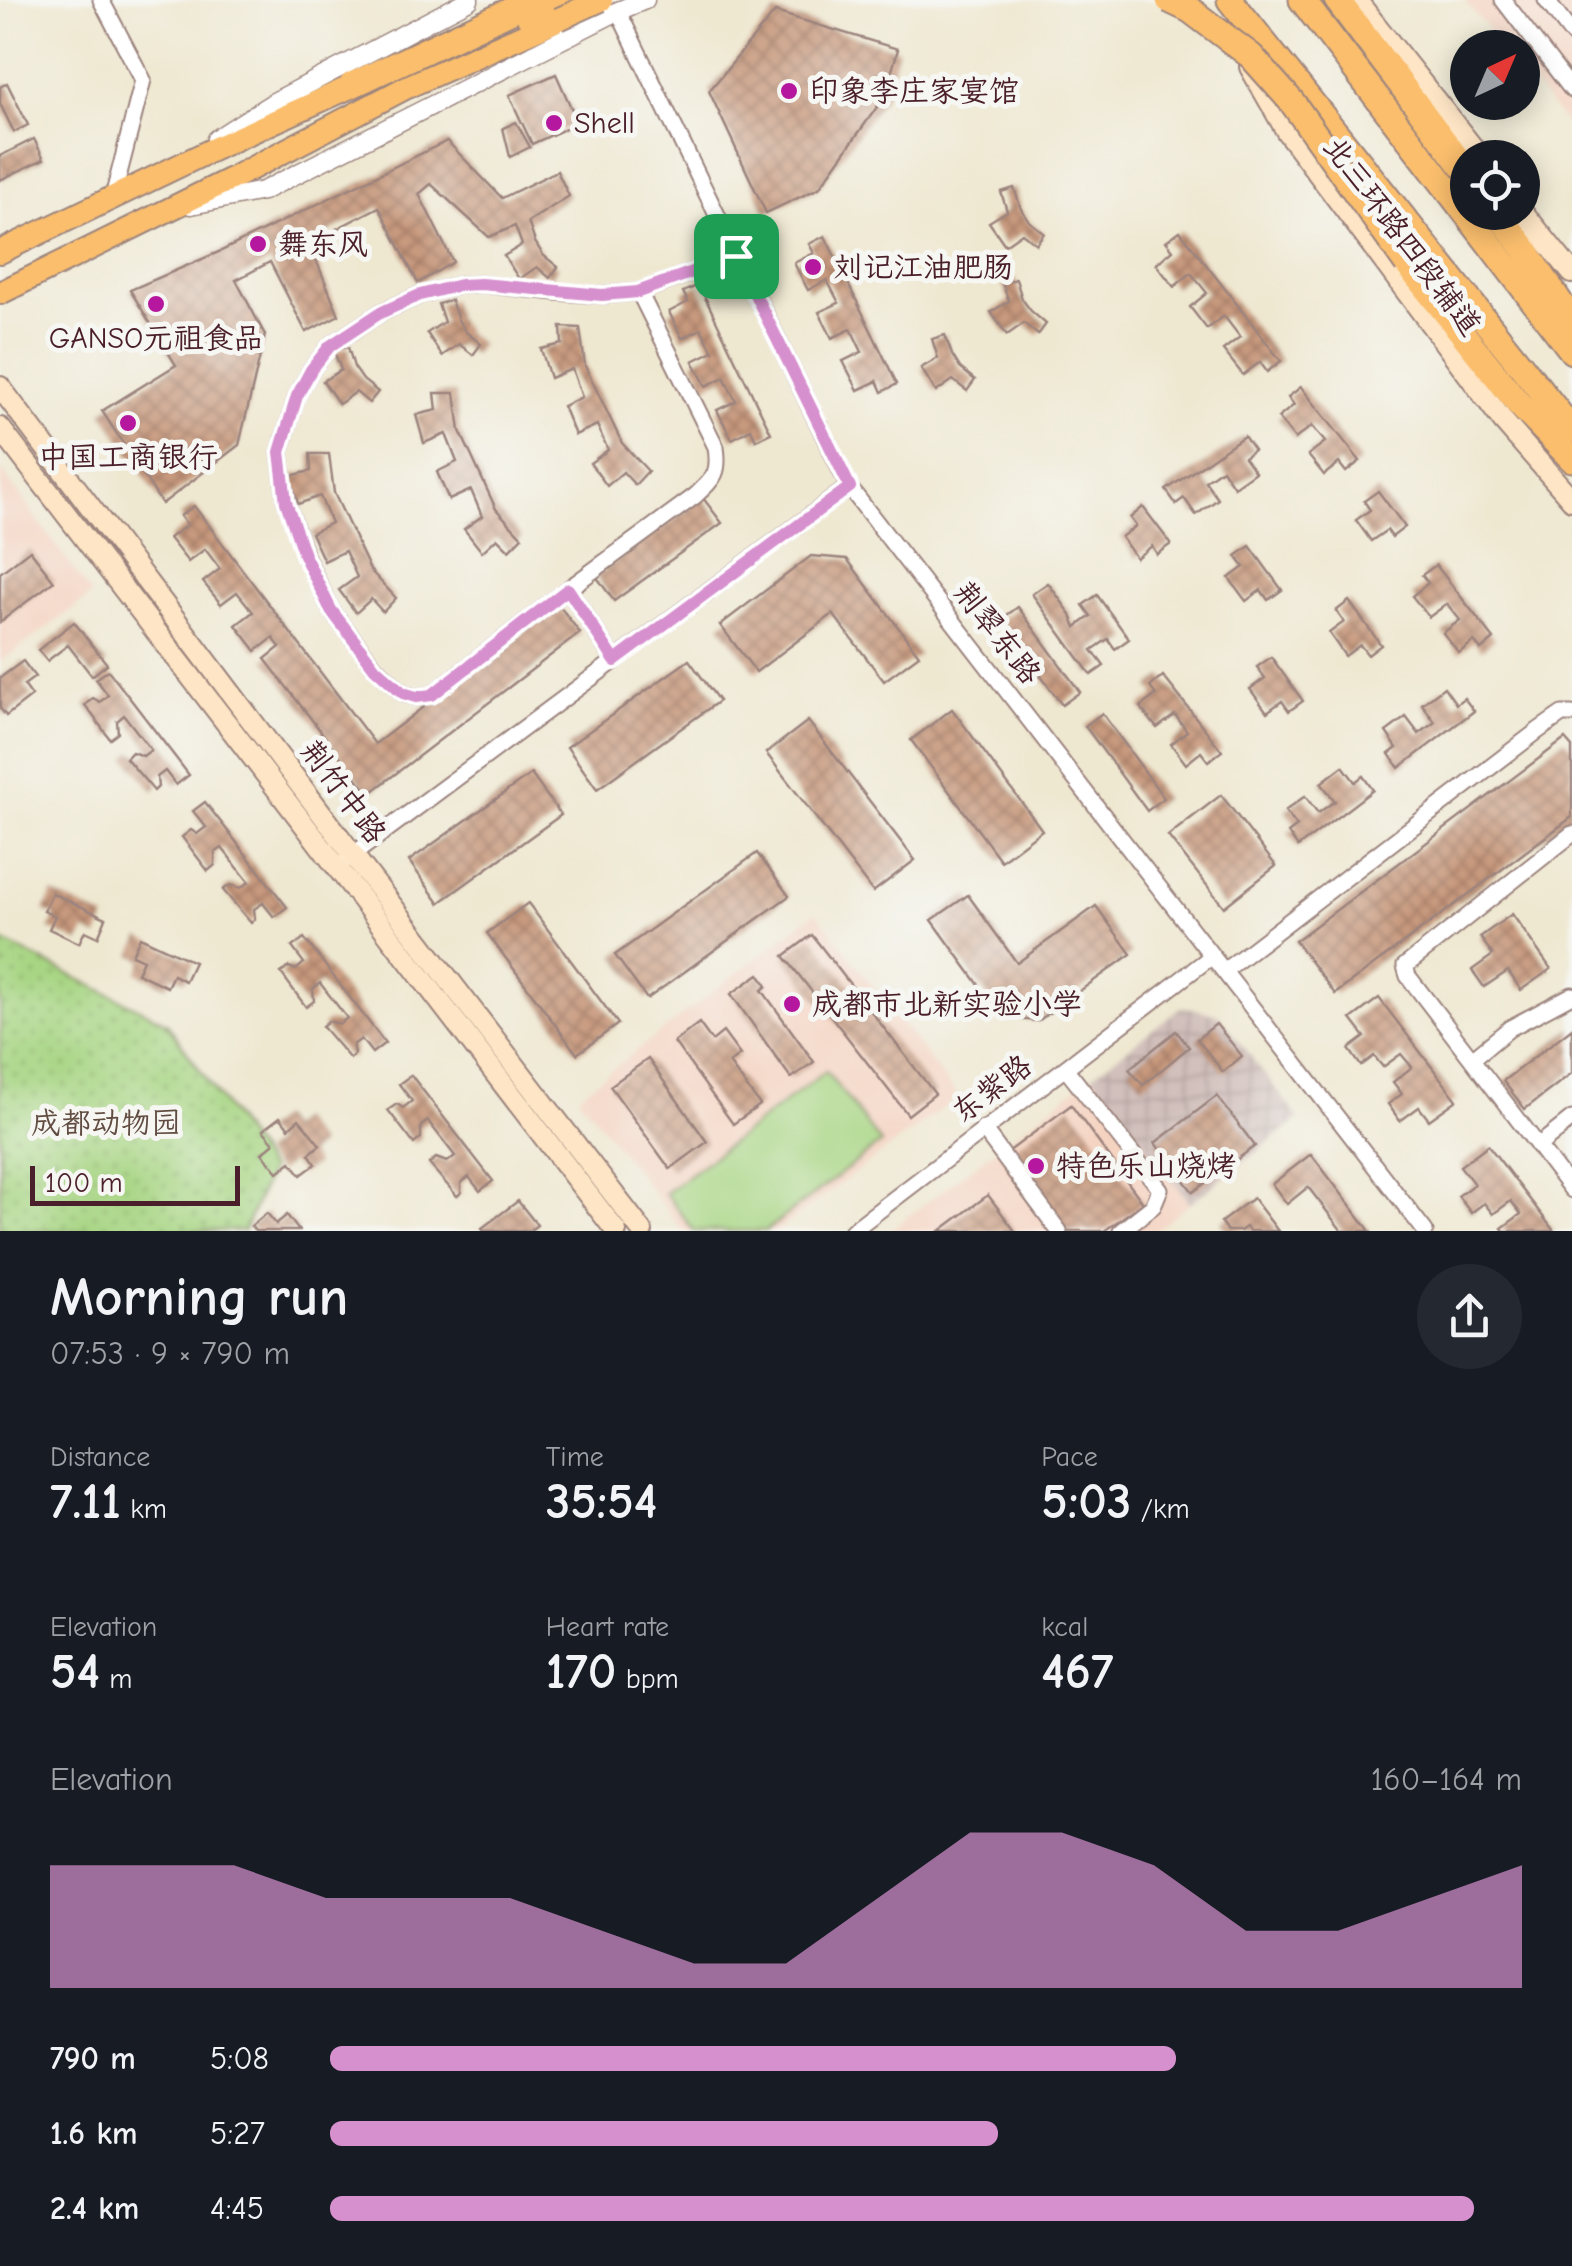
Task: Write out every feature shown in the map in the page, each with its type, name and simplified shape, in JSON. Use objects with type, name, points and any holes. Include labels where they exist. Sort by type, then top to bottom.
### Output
[{"type":"highway","points":[[1169,0],[1190,10],[1251,56],[1292,102],[1407,264],[1518,404],[1572,459]]},
{"type":"highway","points":[[1230,0],[1572,430]]},
{"type":"highway","points":[[1302,0],[1572,351]]},
{"type":"highway","points":[[1345,3],[1450,149]]},
{"type":"highway","points":[[352,86],[551,7]]},
{"type":"highway","points":[[1511,230],[1572,321]]},
{"type":"main road","name":"北三环路四段辅道","points":[[1195,0],[1248,62],[1287,132],[1503,421],[1572,500]]},
{"type":"main road","points":[[1345,3],[1464,140]]},
{"type":"main road","points":[[0,292],[409,86],[551,7],[610,6]]},
{"type":"main road","points":[[0,252],[352,86]]},
{"type":"main road","points":[[1538,230],[1572,273]]},
{"type":"main road","name":"荆竹中路","points":[[0,387],[616,1231]]},
{"type":"main road","name":"荆竹中路","points":[[0,428],[642,1231]]},
{"type":"street","points":[[100,0],[143,80],[113,198]]},
{"type":"street","points":[[160,174],[274,102],[469,0]]},
{"type":"street","points":[[170,209],[263,192],[610,6],[646,0]]},
{"type":"street","points":[[1502,0],[1572,90]]},
{"type":"street","points":[[1546,0],[1572,34]]},
{"type":"street","name":"荆翠东路","points":[[610,6],[850,487],[1425,1231]]},
{"type":"street","points":[[638,292],[716,447],[719,468],[695,496],[432,695],[416,697],[403,693],[375,668],[331,610],[304,555],[286,502],[280,452],[297,396],[311,370],[330,346],[380,313],[420,295],[481,284],[602,295],[638,292],[736,256]]},
{"type":"street","points":[[345,861],[850,487]]},
{"type":"street","points":[[568,589],[615,661]]},
{"type":"street","points":[[1224,971],[1540,730],[1562,714],[1572,714]]},
{"type":"street","points":[[1572,834],[1404,966],[1572,1190]]},
{"type":"street","name":"东紫路","points":[[852,1231],[872,1225],[983,1129],[1212,956]]},
{"type":"street","points":[[1472,1059],[1510,1028],[1572,996]]},
{"type":"street","points":[[1066,1069],[1160,1189],[1152,1206],[1121,1231]]},
{"type":"street","points":[[1538,1146],[1572,1119]]},
{"type":"street","points":[[983,1129],[1059,1231]]},
{"type":"shaded area","points":[[1464,0],[1572,0],[1572,132],[1540,92],[1540,30],[1489,30]]},
{"type":"shaded area","points":[[0,468],[92,595],[0,662]]},
{"type":"shaded area","name":"成都市北新实验小学","points":[[816,912],[958,1097],[776,1231],[683,1231],[578,1096]]},
{"type":"shaded area","points":[[1181,1007],[1218,1014],[1299,1119],[1190,1203],[1092,1076]]},
{"type":"shaded area","points":[[1092,1076],[1190,1203],[1154,1231],[889,1231]]},
{"type":"green space","name":"成都动物园","points":[[0,940],[166,1022],[270,1170],[244,1231],[0,1231]]},
{"type":"green space","points":[[826,1071],[881,1143],[766,1231],[694,1231],[665,1193]]},
{"type":"building","points":[[775,12],[898,49],[885,96],[819,188],[766,213],[709,91]]},
{"type":"building","points":[[556,74],[578,123],[532,144],[509,95]]},
{"type":"building","points":[[7,83],[28,125],[14,132],[0,104],[0,87]]},
{"type":"building","points":[[516,122],[530,147],[510,157],[503,128]]},
{"type":"building","points":[[34,139],[44,159],[0,180],[0,156]]},
{"type":"building","points":[[447,141],[502,198],[557,171],[569,196],[528,222],[543,255],[558,267],[550,278],[537,267],[519,279],[504,256],[522,245],[515,226],[489,237],[431,184],[419,194],[453,262],[418,283],[379,207],[309,243],[339,315],[306,332],[270,262],[236,280],[265,335],[239,445],[162,504],[102,411],[176,365],[130,290],[221,251]]},
{"type":"building","points":[[1014,188],[1029,221],[1044,233],[1036,244],[1022,233],[1005,245],[989,222],[1007,211],[1001,192]]},
{"type":"building","points":[[1180,231],[1281,361],[1267,372],[1260,362],[1243,375],[1223,350],[1240,337],[1224,316],[1207,329],[1190,307],[1207,293],[1191,273],[1174,287],[1156,264],[1173,250],[1166,241]]},
{"type":"building","points":[[825,236],[897,384],[882,392],[877,381],[858,390],[843,361],[862,352],[851,329],[832,338],[819,312],[839,303],[827,280],[808,290],[794,263],[814,253],[809,244]]},
{"type":"building","points":[[1016,279],[1022,299],[1046,324],[1038,335],[1024,323],[1007,335],[991,312],[1009,301],[1002,283]]},
{"type":"building","points":[[699,285],[771,433],[756,440],[751,429],[732,439],[717,410],[736,401],[724,377],[706,386],[693,361],[713,351],[701,329],[682,338],[669,312],[688,302],[683,292]]},
{"type":"building","points":[[451,300],[466,332],[481,344],[473,355],[459,344],[442,356],[427,333],[444,322],[438,304]]},
{"type":"building","points":[[561,327],[580,328],[585,366],[622,443],[648,471],[635,485],[623,472],[607,486],[590,463],[608,450],[597,425],[575,435],[563,406],[582,397],[572,369],[550,378],[541,349],[562,344]]},
{"type":"building","points":[[945,335],[960,368],[975,380],[967,391],[953,380],[936,392],[921,368],[938,358],[932,339]]},
{"type":"building","points":[[348,347],[354,367],[378,392],[369,403],[356,392],[339,404],[323,381],[341,370],[334,351]]},
{"type":"building","points":[[1301,387],[1360,461],[1346,472],[1339,463],[1324,475],[1308,455],[1325,442],[1312,426],[1295,439],[1278,418],[1294,405],[1288,397]]},
{"type":"building","points":[[435,393],[455,393],[460,431],[496,509],[522,537],[509,550],[497,538],[482,552],[464,529],[482,516],[471,490],[449,500],[437,472],[457,462],[446,434],[424,443],[416,415],[437,410]]},
{"type":"building","points":[[1244,436],[1254,450],[1244,457],[1255,472],[1234,487],[1222,469],[1205,481],[1218,499],[1196,515],[1184,498],[1176,504],[1166,490]]},
{"type":"building","points":[[310,454],[329,454],[334,493],[370,570],[396,598],[383,612],[371,599],[356,613],[339,590],[357,577],[345,551],[324,561],[311,533],[331,523],[320,496],[298,504],[290,476],[311,471]]},
{"type":"building","points":[[1378,491],[1405,527],[1392,537],[1387,530],[1371,541],[1356,520],[1370,510],[1364,501]]},
{"type":"building","points":[[703,498],[722,523],[614,601],[596,576]]},
{"type":"building","points":[[194,506],[375,744],[558,604],[580,633],[369,794],[265,659],[280,647],[273,638],[256,651],[236,625],[253,612],[237,592],[221,604],[203,582],[220,569],[205,549],[188,562],[169,538],[187,525],[180,516]]},
{"type":"building","points":[[1143,507],[1171,544],[1157,554],[1152,546],[1136,558],[1121,537],[1136,526],[1130,518]]},
{"type":"building","points":[[1250,546],[1282,590],[1268,600],[1261,590],[1246,601],[1229,578],[1244,567],[1236,556]]},
{"type":"building","points":[[30,550],[54,581],[0,622],[0,573]]},
{"type":"building","points":[[811,556],[847,559],[919,655],[884,681],[833,614],[756,672],[720,625]]},
{"type":"building","points":[[1436,565],[1494,639],[1481,650],[1474,641],[1459,653],[1443,633],[1460,620],[1447,604],[1429,617],[1412,596],[1428,583],[1422,575]]},
{"type":"building","points":[[1048,583],[1076,627],[1091,616],[1083,605],[1097,595],[1129,639],[1115,649],[1108,639],[1092,650],[1104,666],[1091,675],[1032,594]]},
{"type":"building","points":[[1349,601],[1381,645],[1368,655],[1360,645],[1345,656],[1329,633],[1344,622],[1336,611]]},
{"type":"building","points":[[1018,607],[1080,692],[1062,705],[1000,620]]},
{"type":"building","points":[[74,622],[107,664],[92,676],[68,645],[47,661],[38,650]]},
{"type":"building","points":[[1271,657],[1303,701],[1289,711],[1282,701],[1267,712],[1250,689],[1265,678],[1257,667]]},
{"type":"building","points":[[689,660],[719,701],[597,789],[567,747]]},
{"type":"building","points":[[23,661],[35,677],[24,685],[32,696],[6,716],[0,708],[0,678]]},
{"type":"building","points":[[108,670],[189,775],[176,785],[165,771],[157,777],[158,787],[154,791],[126,758],[132,752],[143,756],[151,750],[124,715],[117,721],[118,733],[110,739],[85,705],[93,698],[100,702],[108,695],[96,679]]},
{"type":"building","points":[[1163,676],[1222,751],[1208,761],[1201,752],[1186,764],[1171,744],[1187,731],[1175,715],[1157,728],[1140,707],[1156,695],[1150,687]]},
{"type":"building","points":[[1444,687],[1456,704],[1464,698],[1474,711],[1399,768],[1389,754],[1397,748],[1386,732],[1406,717],[1419,734],[1435,722],[1422,704]]},
{"type":"building","points":[[952,709],[1042,830],[1001,861],[911,740]]},
{"type":"building","points":[[1102,713],[1164,798],[1147,811],[1085,726]]},
{"type":"building","points":[[808,721],[915,860],[873,892],[766,753]]},
{"type":"building","points":[[1565,739],[1572,747],[1572,817],[1335,994],[1295,941]]},
{"type":"building","points":[[1343,766],[1355,782],[1363,776],[1373,790],[1298,847],[1288,833],[1297,826],[1285,811],[1305,796],[1318,813],[1335,801],[1321,783]]},
{"type":"building","points":[[531,774],[561,815],[439,903],[409,861]]},
{"type":"building","points":[[1221,795],[1276,866],[1224,907],[1168,836]]},
{"type":"building","points":[[205,802],[287,907],[274,917],[263,903],[254,909],[255,919],[251,923],[223,890],[230,885],[241,888],[249,882],[222,848],[215,853],[215,865],[208,871],[182,837],[206,827],[193,811]]},
{"type":"building","points":[[757,853],[789,896],[647,999],[615,955]]},
{"type":"building","points":[[52,893],[106,918],[98,937],[85,931],[79,943],[49,929],[55,916],[44,911]]},
{"type":"building","points":[[968,895],[1017,963],[1096,906],[1131,954],[1038,1021],[1003,1018],[932,920]]},
{"type":"building","points":[[528,903],[618,1024],[577,1054],[487,933]]},
{"type":"building","points":[[1512,914],[1551,969],[1521,990],[1508,971],[1484,987],[1472,970],[1493,955],[1480,937]]},
{"type":"building","points":[[812,935],[935,1094],[908,1115],[784,956]]},
{"type":"building","points":[[140,937],[194,962],[185,981],[173,975],[167,987],[137,973],[143,960],[132,955]]},
{"type":"building","points":[[304,938],[385,1043],[372,1053],[361,1039],[353,1045],[354,1055],[350,1059],[322,1026],[328,1021],[340,1024],[347,1018],[320,983],[313,989],[314,1001],[306,1007],[281,973],[289,967],[296,970],[304,963],[292,947]]},
{"type":"building","points":[[759,974],[767,986],[762,990],[814,1062],[791,1078],[731,994]]},
{"type":"building","points":[[1379,998],[1457,1100],[1429,1120],[1419,1107],[1400,1121],[1388,1104],[1402,1094],[1393,1082],[1412,1067],[1401,1054],[1383,1067],[1374,1056],[1361,1066],[1349,1049],[1365,1037],[1351,1019]]},
{"type":"building","points":[[699,1023],[712,1041],[723,1032],[740,1055],[729,1063],[760,1105],[733,1124],[674,1042]]},
{"type":"building","points":[[1216,1024],[1242,1056],[1223,1072],[1197,1039]]},
{"type":"building","points":[[1572,1028],[1572,1073],[1525,1109],[1503,1081]]},
{"type":"building","points":[[1176,1031],[1189,1047],[1143,1085],[1129,1069]]},
{"type":"building","points":[[648,1059],[707,1142],[670,1169],[610,1086]]},
{"type":"building","points":[[411,1075],[493,1181],[480,1191],[469,1177],[461,1183],[457,1196],[429,1164],[436,1158],[447,1162],[455,1156],[428,1121],[421,1126],[421,1138],[414,1144],[388,1110],[397,1104],[403,1108],[412,1101],[399,1084]]},
{"type":"building","points":[[1217,1096],[1255,1146],[1193,1192],[1155,1143]]},
{"type":"building","points":[[1071,1105],[1143,1203],[1104,1231],[1066,1231],[1008,1152]]},
{"type":"building","points":[[280,1117],[289,1128],[299,1119],[320,1145],[309,1154],[316,1164],[301,1175],[291,1162],[278,1172],[262,1153],[274,1143],[263,1130]]},
{"type":"building","points":[[1488,1145],[1554,1231],[1504,1231],[1502,1228],[1521,1214],[1511,1201],[1493,1214],[1484,1203],[1471,1213],[1458,1196],[1474,1184],[1460,1166]]},
{"type":"building","points":[[1311,1154],[1370,1231],[1342,1231],[1308,1187],[1287,1204],[1272,1184]]},
{"type":"building","points":[[988,1195],[1015,1231],[940,1231]]},
{"type":"building","points":[[1253,1198],[1278,1231],[1249,1231],[1246,1227],[1227,1231],[1221,1222]]},
{"type":"building","points":[[518,1201],[537,1225],[529,1231],[484,1231],[482,1228]]},
{"type":"building","points":[[267,1213],[276,1224],[287,1215],[299,1231],[255,1231],[251,1226]]},
{"type":"place","name":"印象李庄家宴馆","points":[[789,91]]},
{"type":"place","name":"Shell","points":[[554,123]]},
{"type":"place","name":"舞东风","points":[[258,244]]},
{"type":"place","name":"刘记江油肥肠","points":[[813,267]]},
{"type":"place","name":"GANSO元祖食品","points":[[156,304]]},
{"type":"place","name":"中国工商银行","points":[[128,423]]},
{"type":"place","name":"成都市北新实验小学","points":[[792,1004]]},
{"type":"place","name":"特色乐山烧烤","points":[[1036,1166]]},
{"type":"route","points":[[736,256],[850,487],[615,661],[568,589],[432,695],[416,697],[403,693],[375,668],[331,610],[304,555],[286,502],[280,452],[297,396],[311,370],[330,346],[380,313],[420,295],[481,284],[602,295],[638,292],[736,256]]}]
